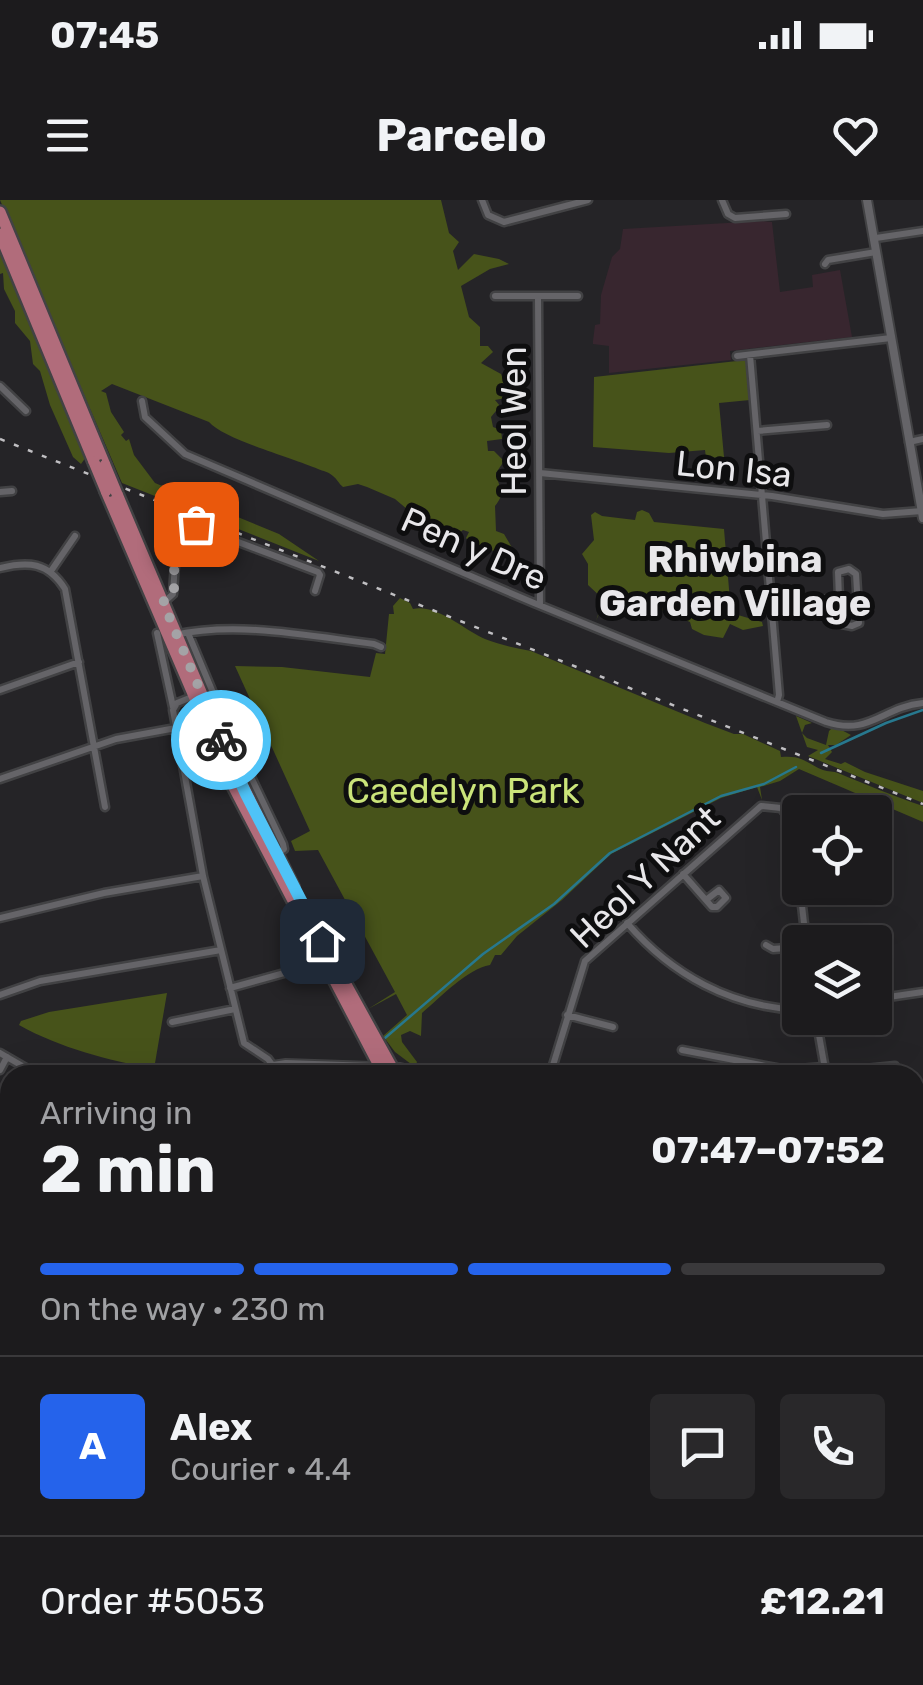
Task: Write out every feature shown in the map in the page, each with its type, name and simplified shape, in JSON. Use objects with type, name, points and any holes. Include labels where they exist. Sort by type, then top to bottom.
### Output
[{"type":"highway","points":[[0,212],[99,464]]},
{"type":"highway","points":[[0,234],[158,604],[234,770],[382,1065]]},
{"type":"highway","points":[[172,634],[192,697],[248,816],[382,1065]]},
{"type":"street","points":[[482,200],[488,216],[504,222],[588,200]]},
{"type":"street","points":[[722,200],[728,214],[735,218],[786,214]]},
{"type":"street","points":[[868,200],[922,514]]},
{"type":"street","points":[[876,238],[923,230]]},
{"type":"street","points":[[824,264],[828,260],[878,252]]},
{"type":"street","name":"Heol Wen","points":[[496,296],[578,296]]},
{"type":"street","name":"Heol Wen","points":[[538,296],[540,605]]},
{"type":"street","points":[[736,356],[891,338]]},
{"type":"street","points":[[750,354],[777,702]]},
{"type":"street","points":[[0,386],[26,411]]},
{"type":"street","name":"Pen y Dre","points":[[142,401],[145,417],[185,454],[777,702],[852,728],[923,703]]},
{"type":"street","points":[[756,430],[828,425]]},
{"type":"street","points":[[908,442],[923,439]]},
{"type":"street","name":"Lon Isa","points":[[540,473],[762,496],[880,514],[922,514]]},
{"type":"street","points":[[0,492],[12,490]]},
{"type":"street","points":[[158,604],[174,593],[175,556],[193,524],[318,572],[315,591]]},
{"type":"street","points":[[51,571],[76,536]]},
{"type":"street","points":[[0,568],[26,563],[51,571],[67,594],[105,807]]},
{"type":"street","points":[[852,570],[856,574],[858,624],[842,624],[839,598],[838,572],[852,570]]},
{"type":"street","points":[[771,605],[839,598]]},
{"type":"street","points":[[272,1065],[245,1046],[220,950],[176,728],[172,634],[273,632],[381,647]]},
{"type":"street","points":[[0,690],[79,662]]},
{"type":"street","points":[[173,708],[192,697]]},
{"type":"street","points":[[0,779],[94,746],[176,728]]},
{"type":"street","name":"Heol Y Nant","points":[[553,1065],[582,965],[758,808],[772,805],[782,809]]},
{"type":"street","points":[[683,874],[706,900]]},
{"type":"street","points":[[0,918],[104,893],[203,876]]},
{"type":"street","points":[[628,923],[664,961],[724,994],[782,1008]]},
{"type":"street","points":[[766,946],[782,947]]},
{"type":"street","points":[[0,995],[40,981],[220,950]]},
{"type":"street","points":[[230,988],[324,962]]},
{"type":"street","points":[[892,997],[923,992]]},
{"type":"street","points":[[172,1022],[236,1009]]},
{"type":"street","points":[[567,1014],[613,1027]]},
{"type":"street","points":[[819,1035],[825,1065]]},
{"type":"street","points":[[682,1050],[762,1065]]},
{"type":"shaded area","points":[[772,222],[780,292],[813,287],[812,275],[840,270],[852,337],[730,351],[731,360],[609,373],[609,346],[593,341],[595,325],[600,324],[601,295],[612,257],[620,249],[623,229]]},
{"type":"green space","points":[[0,200],[441,200],[449,233],[459,242],[453,251],[458,270],[474,254],[509,264],[490,269],[461,286],[469,317],[480,327],[480,346],[488,346],[493,352],[481,363],[501,374],[505,384],[516,386],[512,397],[495,400],[500,406],[491,417],[493,427],[501,430],[502,439],[487,441],[488,451],[494,451],[504,461],[496,473],[501,493],[495,506],[496,531],[504,534],[512,554],[474,547],[466,538],[469,532],[463,530],[458,534],[414,515],[395,499],[367,487],[343,487],[328,473],[112,384],[101,391],[106,393],[111,412],[124,432],[121,435],[126,441],[129,439],[134,455],[155,483],[279,534],[319,561],[122,483]]},
{"type":"green space","points":[[0,236],[86,457],[81,464],[73,457],[40,371],[33,364],[30,341],[15,323],[15,311],[4,289],[3,273],[0,274]]},
{"type":"green space","points":[[746,360],[750,400],[719,403],[724,457],[706,458],[705,450],[669,453],[593,447],[594,377]]},
{"type":"green space","points":[[642,510],[654,522],[724,529],[731,613],[762,622],[763,626],[743,630],[730,624],[723,638],[704,635],[692,629],[690,622],[661,607],[623,599],[619,606],[604,601],[596,621],[603,599],[588,585],[588,564],[582,554],[594,540],[591,515],[595,512],[635,520]]},
{"type":"green space","name":"Caedelyn Park","points":[[400,598],[413,609],[431,610],[485,639],[531,651],[705,723],[743,734],[780,751],[781,757],[800,758],[923,806],[923,822],[892,809],[892,795],[860,795],[799,769],[760,787],[762,800],[757,787],[721,798],[611,854],[517,936],[501,955],[495,955],[490,965],[472,972],[446,992],[422,1013],[421,1036],[410,1031],[401,1035],[417,1062],[412,1065],[383,1036],[407,1015],[396,994],[368,1009],[395,992],[318,850],[295,851],[291,841],[310,831],[235,666],[370,677],[376,653],[385,654],[389,614],[394,614],[393,606]]},
{"type":"green space","points":[[796,716],[812,723],[805,725],[802,733]]},
{"type":"green space","points":[[834,726],[851,735],[836,745],[828,745],[832,752],[825,759],[845,762],[923,791],[923,803],[808,756],[818,750],[807,747],[802,733],[826,745]]},
{"type":"green space","points":[[167,993],[155,1065],[134,1065],[85,1052],[19,1025],[49,1012]]},
{"type":"waterway","points":[[821,753],[923,710]]},
{"type":"waterway","points":[[385,1038],[483,954],[554,904],[610,853],[721,796],[764,784],[796,767]]},
{"type":"railway","points":[[0,439],[923,804]]},
{"type":"way so far","points":[[196,524],[185,532],[174,561],[174,593],[163,602],[221,740]]},
{"type":"district","name":"Rhiwbina Garden Village","points":[[735,581]]},
{"type":"route","points":[[221,740],[322,941]]}]
